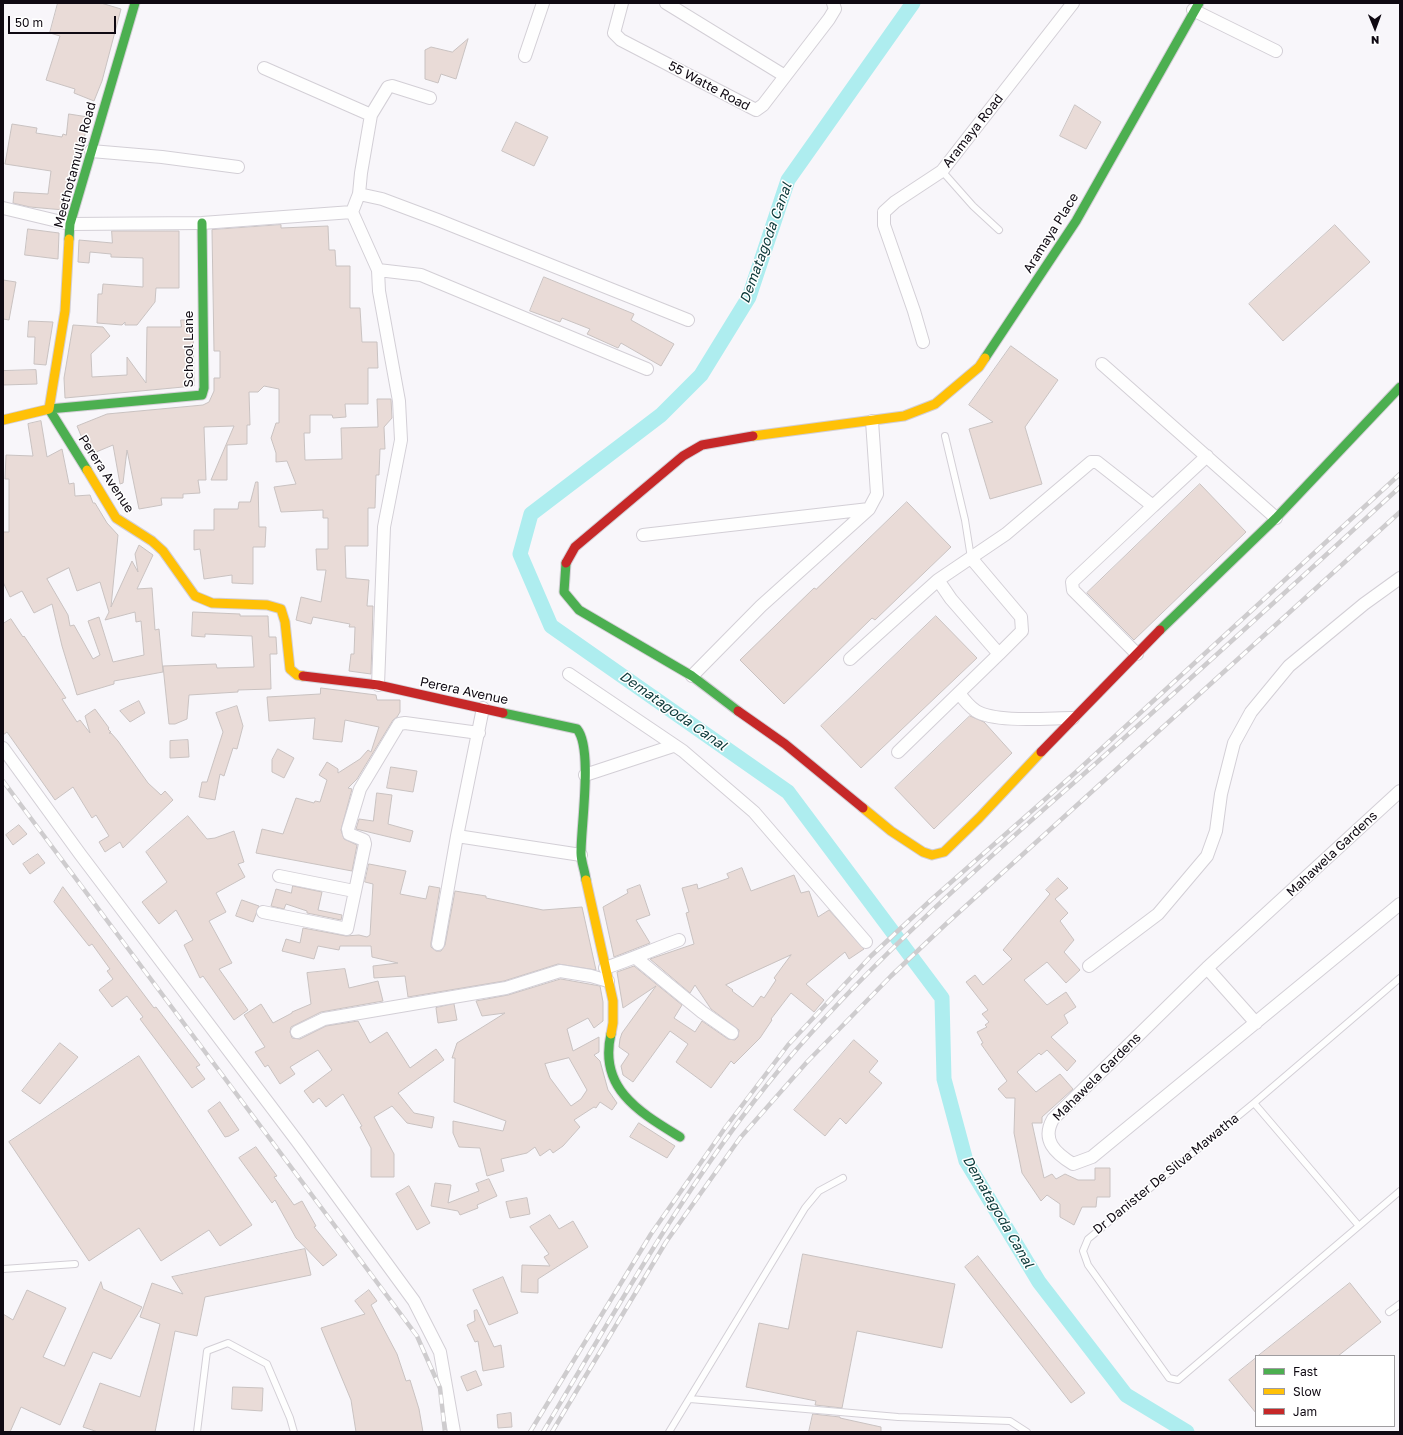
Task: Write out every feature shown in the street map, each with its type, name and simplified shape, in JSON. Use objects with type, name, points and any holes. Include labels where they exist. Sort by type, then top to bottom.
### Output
[{"type":"street","name":"Meethotamulla Road","points":[[49,409],[65,310],[70,224],[135,3]]},
{"type":"street","points":[[525,56],[543,3]]},
{"type":"street","name":"55 Watte Road","points":[[622,3],[614,33],[621,40],[756,110],[763,105],[829,19],[835,9],[833,3]]},
{"type":"street","points":[[666,3],[785,76]]},
{"type":"street","name":"Aramaya Road","points":[[923,342],[914,311],[884,225],[884,212],[895,202],[942,171],[1073,3]]},
{"type":"street","points":[[1196,7],[1276,51]]},
{"type":"street","name":"Aramaya Place","points":[[1196,7],[1076,221],[979,367],[935,404],[904,416],[728,439],[702,445],[683,456],[575,547],[568,557],[564,572],[564,592],[580,610],[692,676],[730,706],[785,744],[891,831],[923,852],[932,855],[944,852],[979,818],[1073,718],[1276,518],[1400,387]]},
{"type":"street","points":[[264,68],[371,115]]},
{"type":"street","points":[[378,685],[384,527],[401,440],[399,401],[379,292],[378,270],[352,212],[359,194],[371,115],[388,87],[392,86],[430,98]]},
{"type":"street","points":[[91,151],[162,157],[238,167]]},
{"type":"street","points":[[359,194],[382,199],[438,220],[688,320]]},
{"type":"street","points":[[3,208],[70,224],[202,223],[352,212]]},
{"type":"street","name":"School Lane","points":[[49,409],[202,395],[204,388],[202,223]]},
{"type":"street","points":[[378,270],[421,275],[647,369]]},
{"type":"street","points":[[1102,364],[1276,518]]},
{"type":"street","points":[[3,420],[49,409]]},
{"type":"street","name":"Perera Avenue","points":[[49,409],[116,518],[126,526],[152,541],[163,551],[195,596],[212,603],[267,605],[281,609],[285,622],[288,663],[290,669],[297,674],[378,685],[576,729],[582,735],[584,743],[585,775],[581,855],[613,1001],[613,1026],[609,1046],[612,1077],[620,1092],[634,1107],[680,1137]]},
{"type":"street","points":[[692,676],[761,606],[868,509],[877,494],[872,421]]},
{"type":"street","points":[[1137,654],[1073,590],[1072,582],[1206,456]]},
{"type":"street","points":[[850,659],[938,580],[1006,534],[1091,462],[1097,462],[1153,506]]},
{"type":"street","points":[[643,534],[868,509]]},
{"type":"street","points":[[898,752],[1022,631],[1023,624],[1021,617],[971,558]]},
{"type":"street","points":[[1089,966],[1158,914],[1207,856],[1216,831],[1222,794],[1234,743],[1251,712],[1289,666],[1364,604],[1400,578]]},
{"type":"street","points":[[938,580],[951,598],[999,654]]},
{"type":"street","points":[[569,674],[650,728],[673,746],[683,751],[754,812],[866,942]]},
{"type":"street","points":[[959,693],[966,703],[977,712],[1006,719],[1073,718]]},
{"type":"street","points":[[438,944],[457,836],[483,708]]},
{"type":"street","points":[[263,912],[347,929],[365,844],[364,840],[349,834],[348,829],[360,789],[399,724],[405,723],[479,733]]},
{"type":"street","points":[[585,775],[673,746]]},
{"type":"street","points":[[3,748],[80,854],[297,1141],[414,1300],[440,1352],[454,1432]]},
{"type":"street","name":"Mahawela Gardens","points":[[1399,795],[1207,968],[1053,1119],[1048,1129],[1050,1144],[1059,1156],[1073,1164],[1092,1157],[1400,904]]},
{"type":"street","points":[[457,836],[581,855]]},
{"type":"street","points":[[279,876],[354,891]]},
{"type":"street","points":[[605,968],[636,958],[647,951],[679,940]]},
{"type":"street","points":[[636,958],[702,1012],[732,1033]]},
{"type":"street","points":[[1207,968],[1256,1023]]},
{"type":"street","points":[[297,1032],[324,1019],[506,988],[560,971],[591,976],[608,981]]},
{"type":"lane","points":[[942,171],[973,206],[999,230]]},
{"type":"lane","points":[[945,436],[965,520],[971,558]]},
{"type":"lane","name":"Dr Danister De Silva Mawatha","points":[[1400,978],[1254,1103],[1088,1239],[1084,1251],[1088,1265],[1169,1378],[1178,1380],[1400,1191]]},
{"type":"lane","points":[[1254,1103],[1359,1226]]},
{"type":"lane","points":[[669,1432],[805,1208],[819,1191],[843,1178]]},
{"type":"lane","points":[[3,1269],[75,1264]]},
{"type":"lane","points":[[1389,1312],[1400,1304]]},
{"type":"lane","points":[[197,1432],[207,1351],[228,1343],[267,1364],[290,1418],[294,1432]]},
{"type":"lane","points":[[690,1399],[898,1417],[1010,1421],[1027,1432]]},
{"type":"building","points":[[58,3],[101,3],[121,9],[102,81],[94,101],[74,93],[75,89],[46,80],[60,36],[50,33]]},
{"type":"building","points":[[468,39],[456,79],[441,74],[438,83],[425,79],[425,50],[431,47],[452,52]]},
{"type":"building","points":[[1075,105],[1101,122],[1086,149],[1060,136]]},
{"type":"building","points":[[69,114],[88,117],[84,140],[64,210],[30,207],[13,203],[14,192],[48,194],[51,171],[5,164],[12,124],[37,128],[36,133],[62,137],[63,134],[66,135]]},
{"type":"building","points":[[516,122],[548,137],[534,166],[502,151]]},
{"type":"building","points":[[281,225],[281,228],[328,226],[329,250],[335,250],[336,266],[350,266],[350,308],[360,308],[362,342],[377,342],[378,368],[368,368],[368,404],[345,404],[346,417],[333,418],[332,415],[310,415],[310,433],[304,433],[305,460],[342,459],[341,428],[378,427],[377,399],[391,399],[392,418],[384,427],[385,449],[380,449],[379,475],[376,475],[375,508],[368,508],[368,546],[345,546],[346,578],[369,580],[367,606],[373,606],[371,674],[349,671],[351,654],[354,654],[355,627],[349,627],[350,624],[313,617],[311,624],[296,620],[301,597],[321,602],[326,570],[317,570],[316,549],[328,549],[328,518],[323,518],[323,510],[281,512],[274,487],[296,484],[287,461],[276,462],[276,453],[271,438],[276,423],[279,423],[279,389],[264,386],[258,392],[249,392],[250,425],[247,425],[247,444],[227,445],[227,480],[211,480],[234,426],[204,427],[206,480],[198,480],[200,493],[183,494],[183,498],[161,498],[162,505],[139,509],[127,450],[123,483],[120,484],[113,445],[89,455],[77,426],[107,414],[203,405],[209,402],[214,391],[214,378],[220,378],[220,351],[214,351],[212,230]]},
{"type":"building","points":[[1335,225],[1370,262],[1283,341],[1249,304]]},
{"type":"building","points":[[28,229],[59,233],[58,259],[25,255]]},
{"type":"building","points":[[112,231],[179,231],[179,288],[156,288],[155,302],[137,325],[125,325],[125,322],[122,325],[97,323],[98,294],[102,294],[103,284],[143,287],[143,258],[111,257],[111,254],[90,252],[89,263],[78,262],[79,240],[112,243]]},
{"type":"building","points":[[544,277],[634,314],[631,320],[674,344],[661,366],[621,343],[618,348],[587,334],[590,329],[562,318],[560,322],[530,311]]},
{"type":"building","points":[[3,280],[16,282],[9,320],[3,319]]},
{"type":"building","points":[[181,320],[193,320],[194,386],[65,398],[64,378],[73,325],[103,327],[110,336],[91,354],[92,377],[127,375],[127,357],[146,383],[147,327],[181,327]]},
{"type":"building","points":[[29,321],[53,322],[46,365],[34,364],[35,337],[28,337]]},
{"type":"building","points":[[1011,346],[1058,380],[1025,427],[1042,484],[990,499],[969,429],[993,422],[969,405]]},
{"type":"building","points":[[36,370],[37,384],[3,385],[3,371]]},
{"type":"building","points":[[41,421],[47,457],[62,449],[69,484],[74,483],[75,496],[90,495],[93,503],[95,503],[107,523],[118,535],[111,607],[132,561],[138,572],[135,554],[139,545],[153,555],[137,589],[152,588],[155,630],[159,629],[163,672],[114,681],[114,684],[77,695],[62,646],[52,604],[34,613],[22,591],[10,597],[3,582],[3,532],[9,532],[9,479],[5,479],[6,455],[33,456],[28,424]],"holes":[[[69,568],[77,591],[100,582],[109,612],[105,620],[135,612],[136,622],[141,621],[144,655],[113,662],[99,617],[88,621],[100,655],[93,659],[74,625],[70,626],[68,615],[47,579]]]},
{"type":"building","points":[[256,482],[258,482],[259,527],[266,527],[265,547],[253,547],[253,584],[232,583],[232,575],[204,579],[200,549],[194,550],[194,530],[214,530],[214,509],[238,509],[239,502],[250,502]]},
{"type":"building","points":[[1200,484],[1246,532],[1134,640],[1087,593]]},
{"type":"building","points":[[907,502],[951,547],[875,620],[872,618],[784,704],[740,660],[814,588],[816,589]]},
{"type":"building","points":[[193,612],[240,614],[240,616],[268,616],[269,637],[276,637],[277,654],[270,654],[271,689],[238,690],[238,692],[189,695],[187,719],[175,724],[169,724],[163,666],[216,664],[217,668],[254,667],[252,636],[205,634],[205,637],[192,636]]},
{"type":"building","points":[[936,616],[977,658],[861,768],[821,726]]},
{"type":"building","points":[[11,619],[66,698],[62,699],[77,722],[80,720],[90,733],[85,716],[95,709],[109,728],[108,729],[111,732],[109,733],[111,733],[118,741],[148,783],[161,795],[165,791],[173,800],[123,848],[120,842],[105,852],[99,842],[109,836],[96,815],[92,818],[73,787],[55,800],[7,732],[3,735],[3,624]]},
{"type":"building","points":[[321,688],[376,695],[377,700],[400,700],[400,712],[393,720],[357,779],[348,788],[352,789],[341,830],[344,839],[357,845],[352,871],[256,853],[262,829],[283,834],[296,798],[314,803],[315,801],[320,802],[327,780],[319,775],[327,762],[338,769],[338,773],[360,759],[368,750],[371,752],[379,727],[345,720],[342,742],[313,739],[315,718],[269,721],[267,697],[320,694]]},
{"type":"building","points":[[139,701],[145,713],[130,722],[120,711]]},
{"type":"building","points":[[237,706],[243,726],[237,749],[233,748],[224,776],[220,774],[215,800],[199,797],[202,782],[207,782],[223,732],[216,713]]},
{"type":"building","points":[[970,716],[984,722],[1012,753],[934,829],[895,788]]},
{"type":"building","points":[[188,740],[189,757],[170,758],[170,741]]},
{"type":"building","points":[[278,749],[294,758],[284,778],[272,772],[272,760]]},
{"type":"building","points":[[391,767],[417,771],[413,792],[387,788]]},
{"type":"building","points":[[377,793],[392,795],[388,824],[413,831],[410,842],[356,829],[359,819],[373,821]]},
{"type":"building","points":[[188,816],[207,839],[215,838],[234,831],[244,862],[238,864],[245,877],[216,893],[226,912],[209,921],[232,963],[219,969],[248,1010],[234,1020],[203,976],[200,978],[184,945],[193,940],[176,910],[159,924],[142,902],[167,882],[146,852]]},
{"type":"building","points":[[19,825],[27,834],[13,845],[6,835]]},
{"type":"building","points":[[38,854],[45,863],[30,874],[23,864]]},
{"type":"building","points":[[369,864],[406,871],[400,894],[426,899],[429,886],[440,888],[431,943],[431,947],[436,951],[441,951],[445,945],[455,891],[486,896],[486,898],[543,910],[582,907],[596,970],[558,964],[504,981],[408,997],[405,976],[374,978],[373,966],[398,963],[372,957],[371,946],[340,946],[339,950],[318,946],[314,959],[282,951],[286,939],[300,943],[303,928],[346,936],[359,935],[367,937],[370,935],[373,884],[365,882]]},
{"type":"building","points":[[742,868],[751,891],[794,875],[801,893],[809,891],[818,917],[829,910],[864,949],[849,959],[845,952],[806,984],[824,1000],[814,1012],[791,993],[771,1019],[772,1020],[760,1038],[734,1064],[731,1061],[711,1088],[676,1062],[688,1044],[670,1031],[633,1082],[623,1075],[621,1066],[629,1054],[619,1047],[620,1039],[622,1033],[656,986],[623,1008],[617,972],[634,966],[682,1005],[674,1018],[695,1032],[702,1021],[728,1039],[735,1040],[738,1037],[739,1030],[711,1009],[695,985],[690,993],[650,959],[694,944],[686,913],[689,912],[682,888],[697,884],[698,889],[729,878],[727,874]],"holes":[[[791,955],[774,978],[776,980],[764,998],[761,996],[753,1007],[726,985]]]},
{"type":"building","points":[[1058,878],[1068,888],[1055,899],[1068,913],[1060,921],[1074,940],[1064,952],[1080,970],[1066,983],[1047,962],[1024,980],[1047,1005],[1066,992],[1076,1007],[1064,1015],[1068,1023],[1051,1037],[1076,1061],[1067,1071],[1047,1050],[1041,1055],[1039,1053],[1017,1072],[1036,1092],[1060,1074],[1073,1089],[1042,1117],[1042,1123],[1032,1123],[1044,1178],[1052,1174],[1056,1179],[1065,1174],[1078,1180],[1095,1180],[1095,1168],[1110,1168],[1110,1197],[1097,1197],[1096,1207],[1082,1207],[1074,1225],[1060,1217],[1060,1204],[1047,1195],[1041,1201],[1022,1173],[1014,1133],[1015,1098],[1006,1098],[998,1089],[1007,1081],[981,1044],[983,1043],[977,1032],[987,1027],[985,1025],[989,1022],[982,1014],[988,1010],[966,982],[975,975],[983,985],[1012,959],[1003,950],[1050,894],[1046,890]]},
{"type":"building","points":[[640,885],[650,915],[636,920],[650,943],[614,957],[603,907],[628,893],[627,890]]},
{"type":"building","points":[[293,886],[322,892],[318,910],[342,915],[341,920],[307,913],[307,911],[286,904],[284,909],[271,906],[276,889],[291,893]]},
{"type":"building","points":[[63,887],[154,1008],[156,1007],[200,1065],[196,1067],[205,1079],[192,1088],[140,1019],[143,1017],[127,996],[112,1007],[99,990],[113,979],[107,971],[110,969],[92,944],[89,946],[54,902]]},
{"type":"building","points":[[242,900],[259,906],[253,922],[236,916]]},
{"type":"building","points":[[345,969],[349,988],[378,981],[383,1001],[321,1012],[291,1027],[290,1032],[292,1038],[300,1039],[326,1026],[358,1021],[370,1043],[387,1032],[410,1068],[436,1049],[444,1060],[398,1093],[414,1113],[434,1117],[432,1128],[407,1123],[392,1106],[374,1117],[394,1154],[394,1177],[371,1177],[371,1148],[360,1127],[362,1126],[343,1094],[326,1107],[319,1098],[313,1103],[304,1091],[332,1070],[318,1050],[290,1067],[295,1074],[280,1084],[268,1065],[265,1067],[255,1052],[265,1047],[244,1015],[261,1004],[273,1023],[292,1012],[311,1004],[307,973]]},
{"type":"building","points":[[561,979],[600,986],[603,1002],[603,1021],[594,1028],[588,1018],[567,1029],[573,1051],[599,1037],[599,1052],[594,1055],[600,1061],[608,1090],[617,1103],[612,1110],[600,1102],[596,1108],[594,1107],[574,1120],[580,1127],[563,1146],[553,1153],[550,1149],[540,1156],[535,1147],[527,1153],[501,1159],[504,1171],[487,1176],[480,1148],[459,1147],[453,1133],[453,1121],[503,1131],[506,1121],[454,1102],[455,1058],[452,1058],[457,1043],[505,1013],[482,1016],[476,1001],[508,995]],"holes":[[[569,1058],[587,1090],[581,1099],[571,1106],[550,1078],[545,1064]]]},
{"type":"building","points":[[454,1004],[457,1020],[438,1023],[436,1008]]},
{"type":"building","points":[[854,1040],[878,1061],[869,1072],[882,1083],[846,1124],[840,1118],[825,1136],[794,1110]]},
{"type":"building","points":[[60,1043],[78,1057],[40,1104],[22,1091]]},
{"type":"building","points":[[139,1056],[252,1225],[220,1246],[209,1230],[161,1261],[139,1228],[89,1261],[9,1142]]},
{"type":"building","points":[[220,1102],[239,1130],[225,1137],[208,1111]]},
{"type":"building","points":[[639,1123],[675,1146],[667,1158],[630,1137]]},
{"type":"building","points":[[256,1147],[277,1176],[274,1177],[294,1205],[302,1201],[316,1226],[314,1227],[337,1255],[323,1266],[296,1238],[275,1200],[272,1203],[239,1158]]},
{"type":"building","points":[[489,1179],[497,1196],[477,1205],[478,1208],[460,1215],[458,1211],[431,1206],[435,1183],[451,1185],[448,1203],[479,1191],[476,1184]]},
{"type":"building","points":[[409,1186],[430,1223],[417,1230],[396,1194]]},
{"type":"building","points":[[527,1198],[530,1214],[510,1218],[506,1202]]},
{"type":"building","points":[[550,1215],[559,1229],[573,1221],[588,1247],[538,1279],[538,1293],[521,1292],[522,1265],[550,1266],[544,1257],[549,1254],[530,1227]]},
{"type":"building","points":[[305,1249],[311,1275],[205,1297],[197,1336],[175,1331],[155,1432],[98,1432],[83,1427],[100,1383],[140,1397],[160,1324],[140,1317],[152,1283],[183,1294],[172,1277]]},
{"type":"building","points":[[803,1254],[955,1284],[942,1348],[857,1331],[842,1408],[815,1405],[816,1401],[746,1387],[759,1323],[788,1329]]},
{"type":"building","points":[[978,1256],[1085,1393],[1071,1403],[965,1267]]},
{"type":"building","points":[[503,1277],[518,1313],[489,1325],[473,1290]]},
{"type":"building","points":[[101,1282],[103,1289],[142,1307],[111,1359],[93,1352],[60,1425],[21,1407],[10,1432],[3,1432],[3,1314],[13,1320],[27,1290],[66,1308],[43,1357],[64,1366]]},
{"type":"building","points":[[1350,1283],[1381,1322],[1339,1355],[1259,1355]]},
{"type":"building","points":[[369,1290],[377,1301],[371,1305],[397,1354],[406,1381],[410,1380],[419,1409],[423,1432],[356,1432],[351,1400],[321,1328],[365,1314],[355,1301]]},
{"type":"building","points":[[477,1310],[494,1347],[501,1345],[504,1367],[483,1371],[478,1341],[475,1342],[467,1325],[475,1321],[474,1311]]},
{"type":"building","points":[[1255,1359],[1255,1412],[1229,1380]]},
{"type":"building","points":[[476,1371],[482,1385],[467,1391],[461,1377]]},
{"type":"building","points":[[233,1387],[263,1388],[262,1411],[232,1409]]},
{"type":"building","points":[[511,1413],[512,1427],[498,1428],[497,1415]]},
{"type":"building","points":[[813,1414],[840,1417],[881,1427],[881,1432],[809,1432]]},
{"type":"waterway","name":"Dematagoda Canal","points":[[913,3],[788,180],[749,297],[701,375],[661,415],[531,514],[520,554],[551,626],[788,792],[942,998],[944,1079],[966,1161],[1039,1282],[1126,1395],[1187,1432]]},
{"type":"railway","points":[[530,1432],[651,1234],[725,1128],[788,1045],[871,956],[932,899],[1076,772],[1400,474]]},
{"type":"railway","points":[[543,1432],[661,1235],[725,1140],[796,1050],[866,974],[940,903],[1400,487]]},
{"type":"railway","points":[[552,1432],[666,1242],[740,1138],[807,1062],[891,976],[946,924],[1400,512]]},
{"type":"railway","points":[[3,781],[417,1336],[440,1388],[445,1432]]},
{"type":"traffic: fast","points":[[69,239],[70,224],[135,3]]},
{"type":"traffic: fast","points":[[985,358],[1076,221],[1199,3]]},
{"type":"traffic: fast","points":[[87,470],[49,409],[202,395],[204,388],[202,223]]},
{"type":"traffic: fast","points":[[1160,630],[1276,518],[1400,387]]},
{"type":"traffic: fast","points":[[566,563],[564,592],[579,610],[692,676],[738,711]]},
{"type":"traffic: fast","points":[[503,713],[577,729],[582,739],[584,752],[585,788],[581,853],[586,880]]},
{"type":"traffic: fast","points":[[611,1034],[609,1053],[611,1070],[617,1084],[626,1097],[651,1119],[680,1137]]},
{"type":"traffic: slow","points":[[3,420],[49,409],[65,311],[69,239]]},
{"type":"traffic: slow","points":[[753,436],[904,416],[935,404],[979,367],[985,358]]},
{"type":"traffic: slow","points":[[87,470],[116,518],[152,541],[163,551],[195,596],[212,603],[267,605],[281,609],[285,622],[290,669],[297,675],[303,676]]},
{"type":"traffic: slow","points":[[863,808],[891,831],[923,852],[932,855],[944,852],[979,818],[1041,752]]},
{"type":"traffic: slow","points":[[586,880],[613,1001],[613,1023],[611,1034]]},
{"type":"traffic: jam","points":[[566,563],[575,547],[683,456],[702,445],[753,436]]},
{"type":"traffic: jam","points":[[1041,752],[1160,630]]},
{"type":"traffic: jam","points":[[303,676],[378,685],[503,713]]},
{"type":"traffic: jam","points":[[738,711],[785,744],[863,808]]}]
